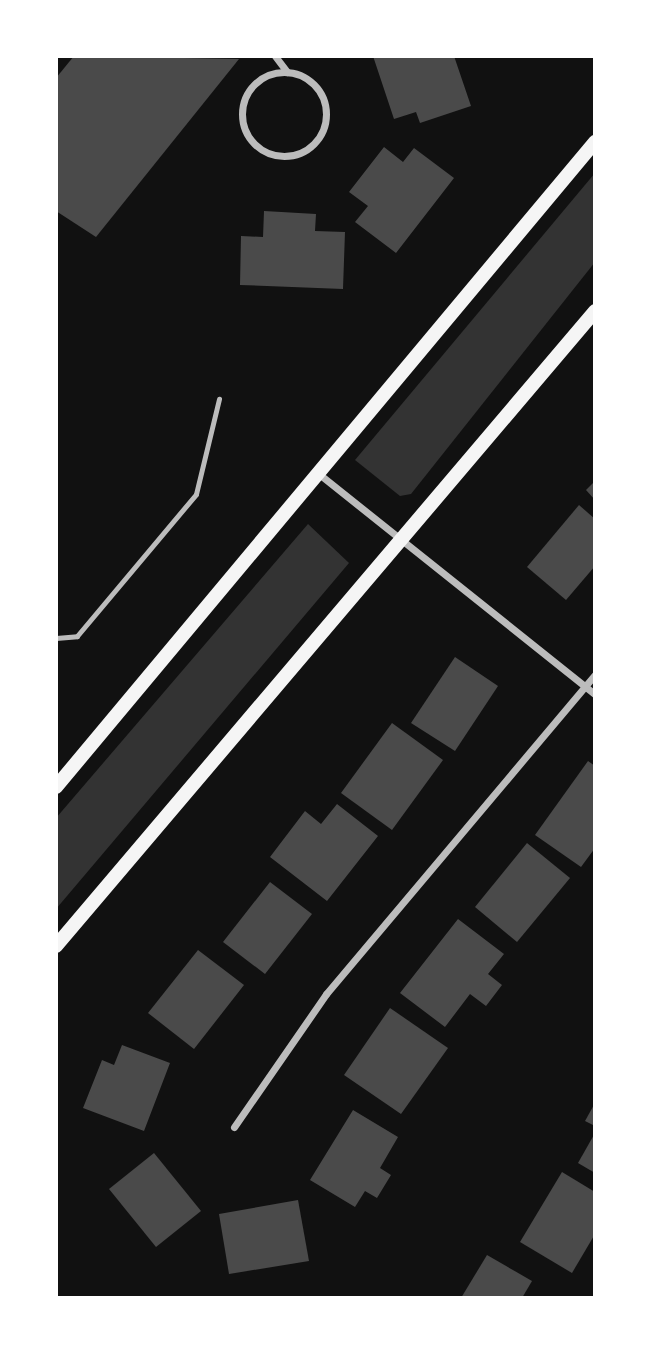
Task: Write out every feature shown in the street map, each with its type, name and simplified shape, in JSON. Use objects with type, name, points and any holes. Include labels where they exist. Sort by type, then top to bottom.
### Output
[{"type":"main road","points":[[56,787],[595,142]]},
{"type":"main road","points":[[56,946],[595,311]]},
{"type":"street","points":[[275,56],[287,72],[312,83],[325,108],[320,135],[285,156],[259,148],[242,113],[261,79],[287,72]]},
{"type":"street","points":[[319,474],[595,694]]},
{"type":"street","points":[[234,1127],[326,994],[595,675]]},
{"type":"lane","points":[[56,638],[77,636],[196,494],[219,399]]},
{"type":"shaded area","points":[[595,173],[595,262],[411,494],[400,496],[355,460]]},
{"type":"shaded area","points":[[308,524],[349,563],[56,909],[56,818]]},
{"type":"building","points":[[74,56],[239,59],[96,237],[56,211],[56,78]]},
{"type":"building","points":[[373,56],[454,56],[471,106],[420,123],[416,112],[394,119]]},
{"type":"building","points":[[384,147],[403,162],[414,148],[454,178],[396,253],[355,222],[368,206],[349,192]]},
{"type":"building","points":[[264,211],[316,214],[315,231],[345,232],[343,289],[240,285],[241,236],[263,237]]},
{"type":"building","points":[[595,481],[595,500],[586,490]]},
{"type":"building","points":[[579,505],[595,519],[595,566],[566,600],[527,567]]},
{"type":"building","points":[[455,657],[498,686],[455,751],[411,723]]},
{"type":"building","points":[[392,723],[443,760],[392,830],[341,793]]},
{"type":"building","points":[[588,761],[595,766],[595,848],[581,867],[535,835]]},
{"type":"building","points":[[337,804],[378,836],[327,901],[270,857],[305,811],[321,824]]},
{"type":"building","points":[[527,843],[570,878],[517,942],[475,907]]},
{"type":"building","points":[[270,882],[312,914],[265,974],[223,942]]},
{"type":"building","points":[[458,919],[504,954],[488,974],[502,985],[486,1006],[470,994],[445,1027],[400,993]]},
{"type":"building","points":[[198,950],[244,985],[194,1049],[148,1013]]},
{"type":"building","points":[[390,1008],[448,1048],[401,1114],[344,1075]]},
{"type":"building","points":[[122,1045],[170,1063],[144,1131],[83,1108],[102,1060],[114,1065]]},
{"type":"building","points":[[595,1103],[595,1126],[585,1121]]},
{"type":"building","points":[[353,1110],[398,1137],[380,1168],[391,1175],[377,1198],[365,1191],[355,1207],[310,1180]]},
{"type":"building","points":[[595,1133],[595,1173],[578,1163]]},
{"type":"building","points":[[154,1153],[201,1211],[156,1247],[109,1189]]},
{"type":"building","points":[[562,1172],[595,1192],[595,1234],[572,1273],[520,1242]]},
{"type":"building","points":[[298,1200],[309,1261],[229,1274],[219,1214]]},
{"type":"building","points":[[487,1255],[532,1281],[522,1298],[461,1298]]}]
